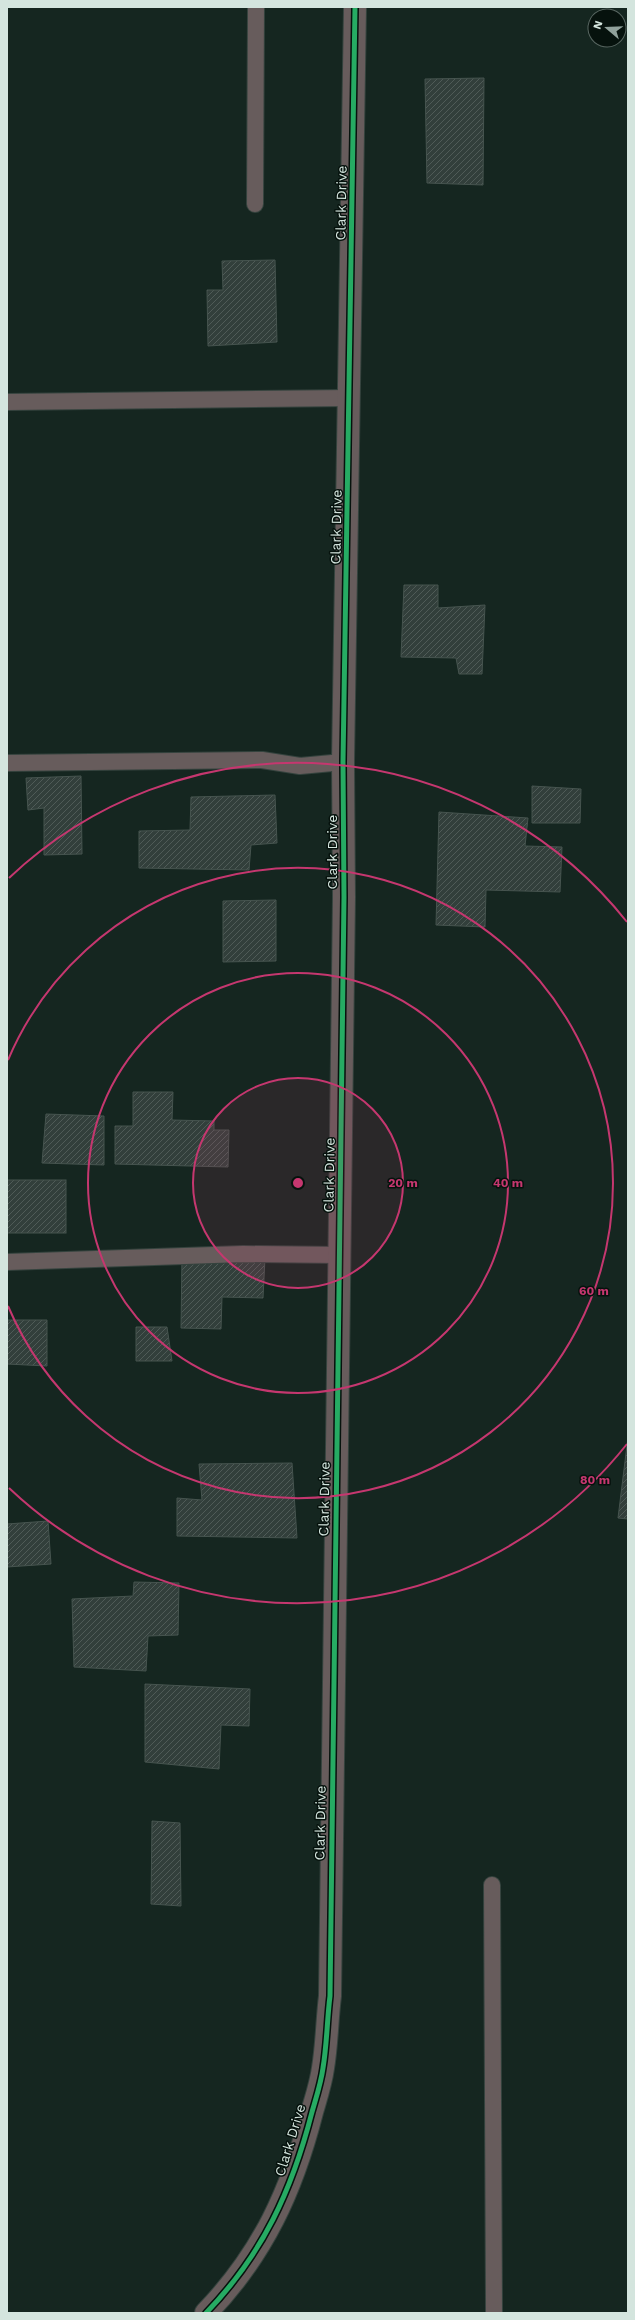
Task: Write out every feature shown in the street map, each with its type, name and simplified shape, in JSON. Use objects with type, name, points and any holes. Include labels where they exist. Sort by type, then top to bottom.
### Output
[{"type":"street","name":"Clark Drive","points":[[206,2313],[242,2271],[265,2234],[281,2204],[300,2158],[323,2068],[330,1996],[344,897],[343,762],[350,398],[355,7]]},
{"type":"lane","points":[[255,204],[256,7]]},
{"type":"lane","points":[[7,402],[350,398]]},
{"type":"lane","points":[[7,763],[262,760],[300,766],[343,762]]},
{"type":"lane","points":[[7,1262],[243,1254],[340,1255]]},
{"type":"lane","points":[[492,1885],[494,2313]]},
{"type":"building","points":[[484,78],[483,185],[427,183],[425,79]]},
{"type":"building","points":[[275,260],[277,342],[208,346],[207,290],[223,290],[222,261]]},
{"type":"building","points":[[404,585],[438,585],[438,608],[485,605],[482,674],[459,674],[456,658],[401,657]]},
{"type":"building","points":[[81,776],[82,854],[44,855],[44,808],[28,810],[26,778]]},
{"type":"building","points":[[532,786],[581,789],[580,823],[532,823]]},
{"type":"building","points":[[275,795],[277,843],[251,845],[249,870],[139,868],[139,831],[190,830],[191,797]]},
{"type":"building","points":[[439,812],[528,818],[525,846],[562,847],[560,892],[486,890],[485,927],[436,925]]},
{"type":"building","points":[[276,900],[276,961],[223,962],[223,901]]},
{"type":"building","points":[[133,1092],[173,1092],[172,1120],[214,1121],[214,1130],[229,1130],[228,1167],[115,1164],[115,1126],[133,1126]]},
{"type":"building","points":[[46,1114],[104,1116],[104,1165],[42,1163]]},
{"type":"building","points":[[7,1180],[66,1180],[66,1233],[7,1233]]},
{"type":"building","points":[[182,1257],[265,1258],[263,1298],[222,1297],[221,1329],[181,1328]]},
{"type":"building","points":[[7,1320],[47,1320],[47,1366],[7,1364]]},
{"type":"building","points":[[136,1327],[167,1327],[172,1361],[136,1361]]},
{"type":"building","points":[[628,1437],[628,1519],[618,1518]]},
{"type":"building","points":[[292,1463],[297,1538],[177,1536],[177,1498],[202,1500],[199,1464]]},
{"type":"building","points":[[48,1521],[51,1564],[7,1567],[7,1524]]},
{"type":"building","points":[[134,1582],[179,1583],[178,1635],[148,1636],[146,1671],[74,1667],[72,1599],[133,1596]]},
{"type":"building","points":[[145,1684],[250,1689],[249,1726],[221,1725],[219,1769],[145,1762]]},
{"type":"building","points":[[152,1821],[180,1823],[181,1906],[151,1904]]},
{"type":"cycle path","points":[[206,2313],[244,2268],[273,2220],[285,2194],[304,2141],[321,2079],[330,1996],[344,897],[343,762],[355,7]]}]
